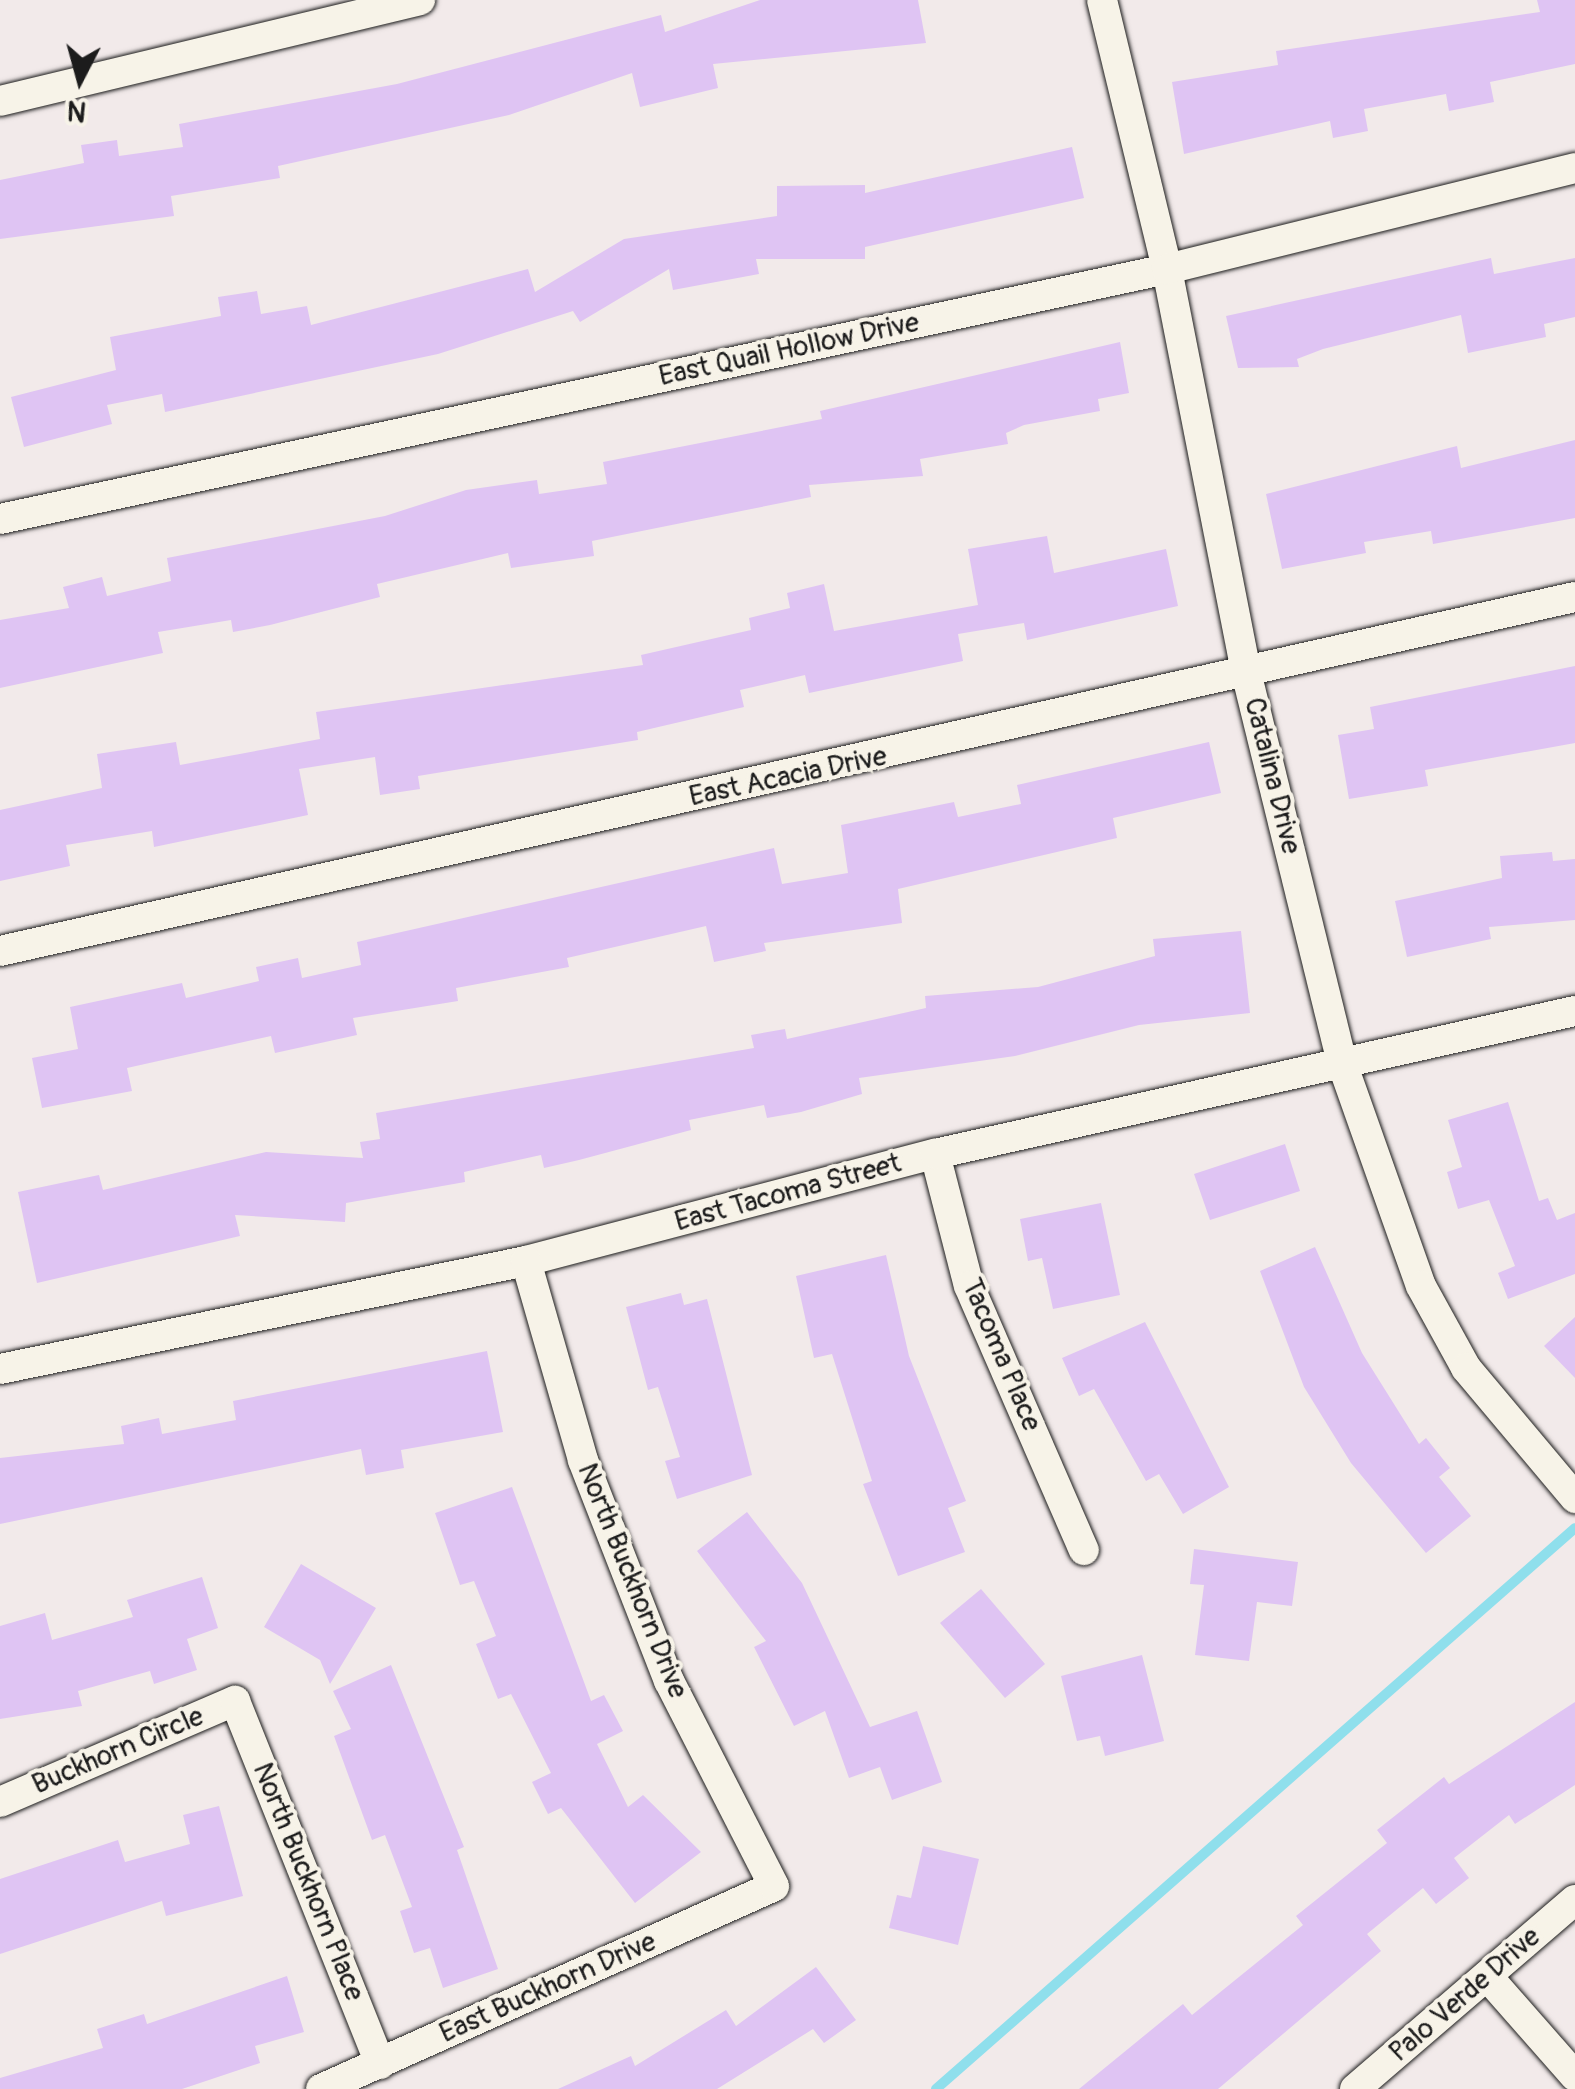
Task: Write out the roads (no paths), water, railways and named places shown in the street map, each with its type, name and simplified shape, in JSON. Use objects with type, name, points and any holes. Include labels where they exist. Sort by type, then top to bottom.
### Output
[{"type":"street","points":[[0,102],[420,0]]},
{"type":"street","name":"Catalina Drive","points":[[1102,0],[1167,269],[1247,676],[1343,1066],[1421,1286],[1466,1368],[1575,1498]]},
{"type":"street","name":"East Quail Hollow Drive","points":[[0,519],[1167,269],[1575,168]]},
{"type":"street","name":"East Acacia Drive","points":[[0,951],[1247,676],[1575,598]]},
{"type":"street","name":"East Tacoma Street","points":[[0,1369],[526,1261],[935,1154],[1343,1066],[1575,1011]]},
{"type":"street","name":"Tacoma Place","points":[[935,1154],[970,1286],[1084,1550]]},
{"type":"street","name":"North Buckhorn Drive","points":[[526,1261],[583,1460],[669,1681],[774,1886]]},
{"type":"street","name":"Buckhorn Circle","points":[[0,1802],[236,1701]]},
{"type":"street","name":"North Buckhorn Place","points":[[236,1701],[380,2064]]},
{"type":"street","name":"East Buckhorn Drive","points":[[321,2089],[774,1886]]},
{"type":"street","name":"Palo Verde Drive","points":[[1355,2089],[1575,1900]]},
{"type":"street","points":[[1487,1976],[1575,2076]]},
{"type":"waterway","points":[[936,2089],[1575,1528]]}]
